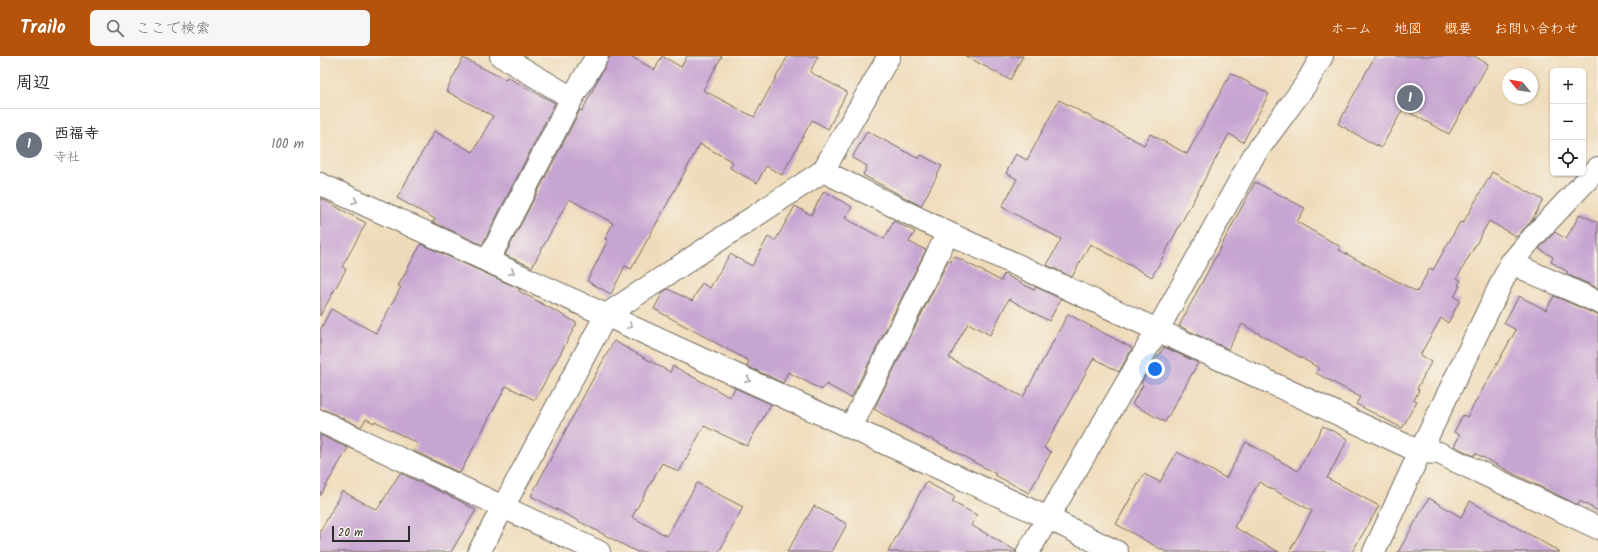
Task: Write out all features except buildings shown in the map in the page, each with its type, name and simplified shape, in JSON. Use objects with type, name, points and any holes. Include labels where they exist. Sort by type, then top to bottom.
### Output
[{"type":"street","points":[[501,56],[572,98]]},
{"type":"street","points":[[488,261],[572,98],[596,56]]},
{"type":"street","points":[[479,552],[606,315],[823,171],[889,56]]},
{"type":"street","points":[[1028,552],[1157,331],[1254,155],[1306,84],[1322,56]]},
{"type":"street","points":[[1374,552],[1420,452],[1512,263],[1598,168]]},
{"type":"street","points":[[823,171],[948,233],[1157,331],[1420,452],[1439,453],[1598,528]]},
{"type":"street","points":[[320,184],[851,427],[1048,518],[1117,552]]},
{"type":"street","points":[[851,427],[948,233]]},
{"type":"street","points":[[1512,263],[1598,302]]},
{"type":"street","points":[[320,421],[599,552]]},
{"type":"place","name":"西福寺","points":[[1410,98]]}]
